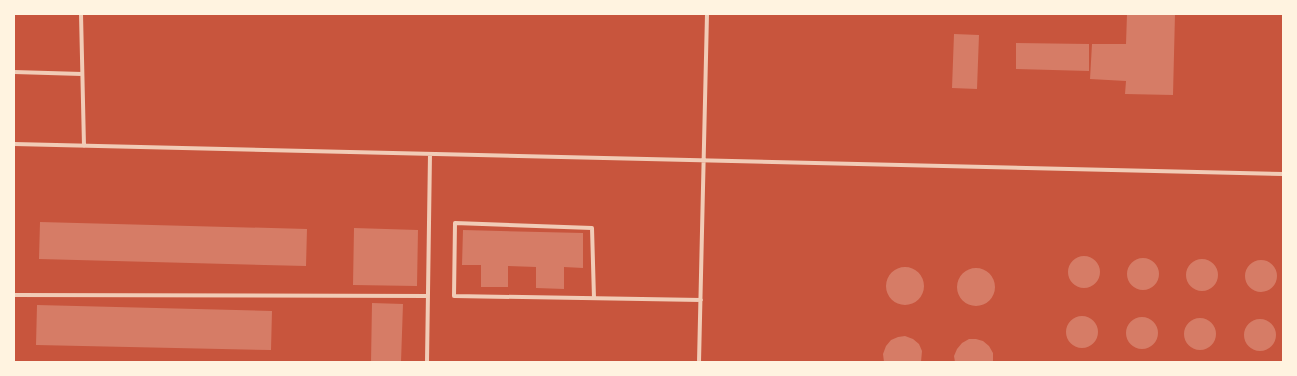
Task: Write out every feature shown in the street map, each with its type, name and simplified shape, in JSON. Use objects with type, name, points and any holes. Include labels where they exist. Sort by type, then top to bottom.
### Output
[{"type":"lane","points":[[82,14],[84,146]]},
{"type":"lane","points":[[699,362],[707,14]]},
{"type":"lane","points":[[14,72],[82,74]]},
{"type":"lane","points":[[14,144],[1283,174]]},
{"type":"lane","points":[[427,362],[430,154]]},
{"type":"lane","points":[[594,298],[592,228],[455,223],[454,296],[701,300]]},
{"type":"lane","points":[[14,295],[428,296]]},
{"type":"building","points":[[1127,14],[1175,14],[1173,95],[1125,94],[1126,81],[1090,79],[1092,44],[1126,44]]},
{"type":"building","points":[[954,34],[979,35],[977,89],[952,88]]},
{"type":"building","points":[[1016,43],[1089,44],[1089,71],[1016,69]]},
{"type":"building","points":[[40,222],[307,229],[306,266],[39,259]]},
{"type":"building","points":[[354,228],[418,230],[417,286],[353,285]]},
{"type":"building","points":[[463,230],[583,233],[583,268],[564,267],[564,289],[536,288],[536,267],[508,266],[508,287],[481,287],[481,265],[462,265]]},
{"type":"building","points":[[1084,256],[1090,257],[1095,261],[1099,266],[1099,278],[1095,283],[1090,287],[1084,288],[1078,287],[1073,283],[1069,278],[1068,272],[1069,266],[1073,261],[1078,257]]},
{"type":"building","points":[[1143,258],[1149,259],[1154,263],[1158,268],[1158,280],[1154,285],[1149,289],[1143,290],[1137,289],[1132,285],[1128,280],[1127,274],[1128,268],[1132,263],[1137,259]]},
{"type":"building","points":[[1202,259],[1208,260],[1213,264],[1217,269],[1217,281],[1213,286],[1208,290],[1202,291],[1196,290],[1191,286],[1187,281],[1186,275],[1187,269],[1191,264],[1196,260]]},
{"type":"building","points":[[1261,260],[1267,261],[1272,265],[1276,270],[1276,282],[1272,287],[1267,291],[1261,292],[1255,291],[1250,287],[1246,282],[1245,276],[1246,270],[1250,265],[1255,261]]},
{"type":"building","points":[[905,267],[919,272],[924,286],[919,300],[905,305],[891,300],[886,286],[891,272]]},
{"type":"building","points":[[976,268],[990,273],[995,287],[990,301],[976,306],[962,301],[957,287],[962,273]]},
{"type":"building","points":[[372,303],[403,304],[401,362],[371,362]]},
{"type":"building","points":[[37,305],[272,311],[271,350],[36,345]]},
{"type":"building","points":[[1082,316],[1088,317],[1093,321],[1097,326],[1097,338],[1093,343],[1088,347],[1082,348],[1076,347],[1071,343],[1067,338],[1066,332],[1067,326],[1071,321],[1076,317]]},
{"type":"building","points":[[1142,317],[1148,318],[1153,322],[1157,327],[1157,339],[1153,344],[1148,348],[1142,349],[1136,348],[1131,344],[1127,339],[1126,333],[1127,327],[1131,322],[1136,318]]},
{"type":"building","points":[[1200,318],[1206,319],[1211,323],[1215,328],[1215,340],[1211,345],[1206,349],[1200,350],[1194,349],[1189,345],[1185,340],[1184,334],[1185,328],[1189,323],[1194,319]]},
{"type":"building","points":[[1260,319],[1266,320],[1271,324],[1275,329],[1275,341],[1271,346],[1266,350],[1260,351],[1254,350],[1249,346],[1245,341],[1244,335],[1245,329],[1249,324],[1254,320]]},
{"type":"building","points":[[905,336],[919,344],[922,351],[921,362],[884,362],[883,354],[886,346],[891,340]]},
{"type":"building","points":[[969,339],[983,341],[989,346],[993,353],[993,362],[955,362],[954,356],[957,349]]}]
